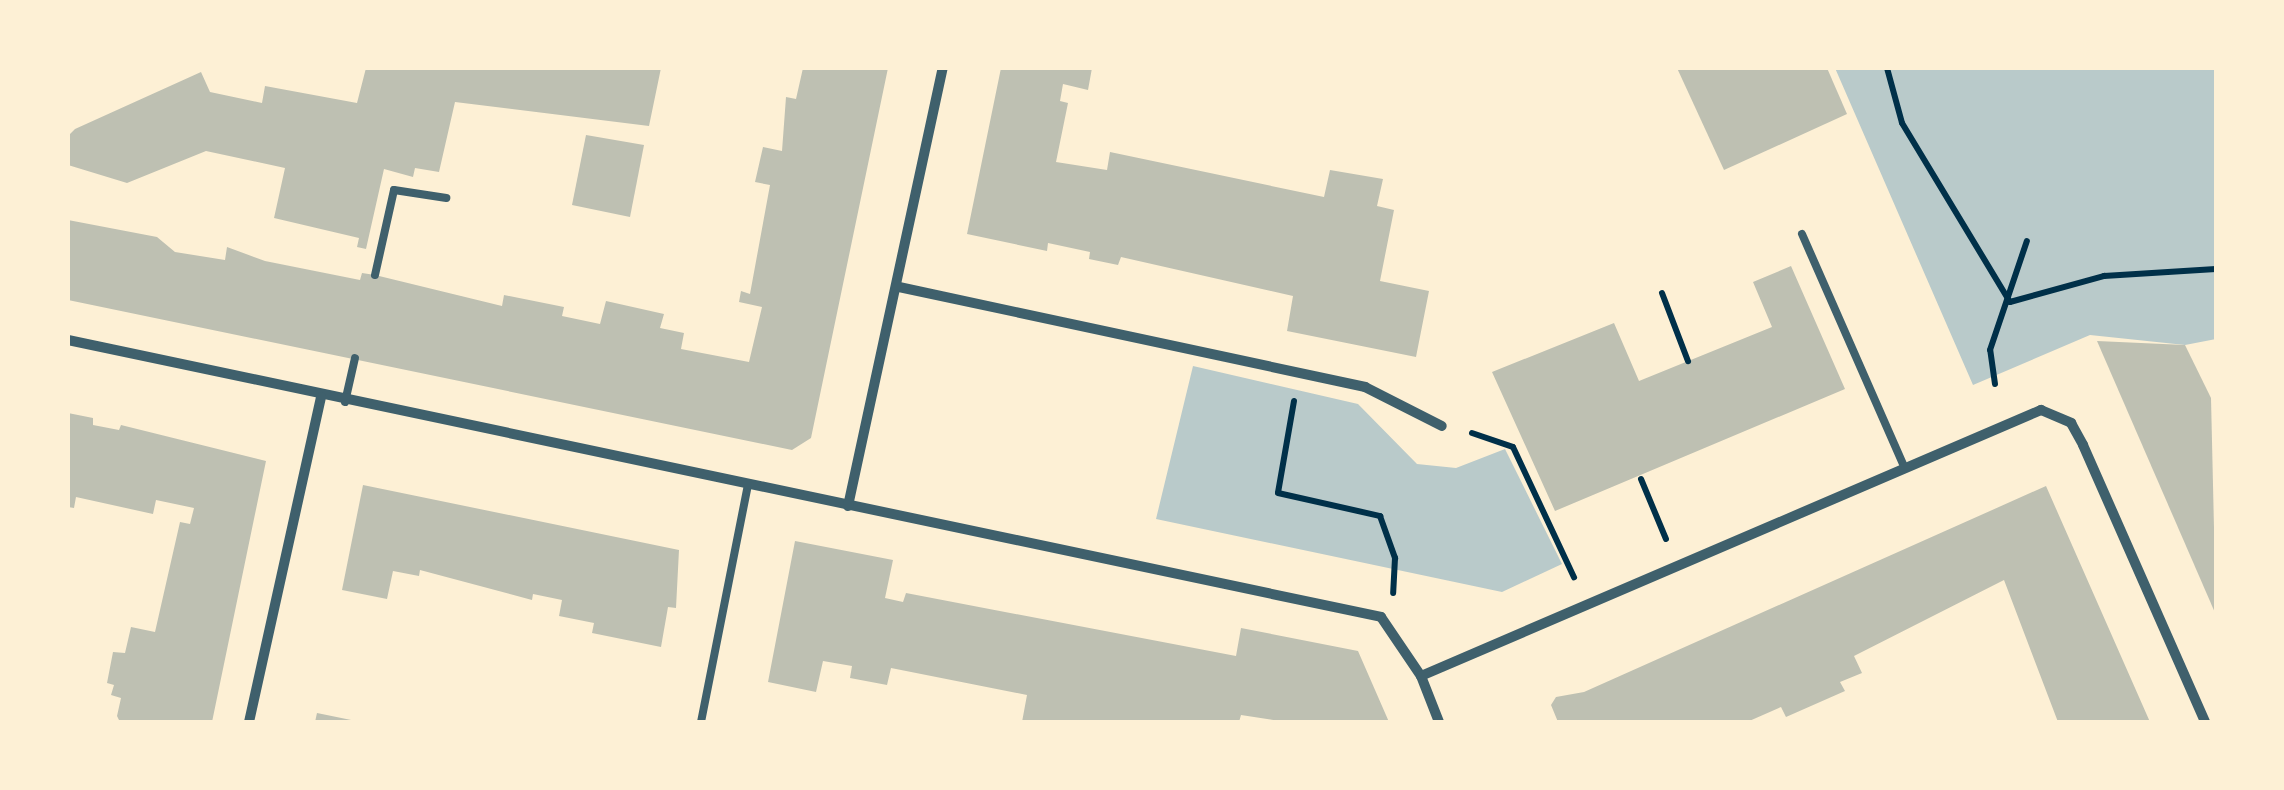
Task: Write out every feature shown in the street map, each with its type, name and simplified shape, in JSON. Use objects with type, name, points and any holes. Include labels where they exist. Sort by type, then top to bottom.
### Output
[{"type":"street","points":[[848,506],[899,287],[943,68]]},
{"type":"street","points":[[899,287],[1365,387],[1442,426]]},
{"type":"street","points":[[68,340],[345,402],[1381,617],[1421,676],[1439,722]]},
{"type":"street","points":[[250,722],[321,396]]},
{"type":"street","points":[[1421,676],[1678,568],[2028,410],[2060,415],[2082,445],[2204,722]]},
{"type":"lane","points":[[375,275],[394,190],[446,198]]},
{"type":"lane","points":[[1802,234],[1904,466]]},
{"type":"lane","points":[[345,402],[355,358]]},
{"type":"lane","points":[[702,722],[748,484]]},
{"type":"path","points":[[1887,68],[1902,123],[2010,302]]},
{"type":"path","points":[[1995,384],[1990,350],[2010,302],[2027,242]]},
{"type":"path","points":[[2010,302],[2104,276],[2216,269]]},
{"type":"path","points":[[1662,293],[1688,361]]},
{"type":"path","points":[[1300,376],[1278,493],[1380,516],[1397,578]]},
{"type":"path","points":[[1442,426],[1513,447],[1570,570]]},
{"type":"path","points":[[1641,479],[1678,568]]},
{"type":"shaded area","points":[[1835,68],[2216,68],[2216,339],[2185,345],[2090,335],[1973,385]]},
{"type":"shaded area","points":[[1193,366],[1358,404],[1417,464],[1456,468],[1505,449],[1562,564],[1502,592],[1156,519]]},
{"type":"building","points":[[366,68],[661,68],[649,126],[455,102],[439,172],[415,168],[413,177],[384,169],[366,249],[357,247],[359,238],[274,218],[285,168],[206,151],[127,183],[68,165],[68,136],[75,129],[201,72],[210,92],[262,103],[265,86],[357,103]]},
{"type":"building","points":[[803,68],[888,68],[811,438],[792,450],[68,300],[68,220],[157,237],[175,252],[225,260],[227,247],[265,261],[360,280],[362,273],[375,275],[502,306],[504,295],[564,307],[562,316],[600,324],[606,301],[664,314],[660,328],[684,333],[681,349],[749,362],[762,307],[739,302],[741,291],[750,294],[770,185],[755,182],[763,147],[782,151],[786,97],[796,99]]},
{"type":"building","points":[[1001,68],[1092,68],[1088,90],[1063,84],[1060,101],[1068,103],[1056,162],[1107,170],[1110,152],[1324,197],[1330,170],[1383,179],[1377,206],[1394,210],[1380,281],[1429,291],[1416,357],[1287,331],[1293,296],[1121,257],[1118,265],[1089,259],[1090,252],[1048,243],[1047,251],[967,234]]},
{"type":"building","points":[[1677,68],[1827,68],[1847,114],[1724,170]]},
{"type":"building","points":[[586,135],[644,145],[630,217],[572,205]]},
{"type":"building","points":[[1791,266],[1845,389],[1555,511],[1492,372],[1614,323],[1639,381],[1772,327],[1753,282]]},
{"type":"building","points":[[2097,341],[2185,345],[2211,398],[2216,615]]},
{"type":"building","points":[[68,413],[93,418],[93,425],[119,430],[121,425],[266,461],[212,722],[120,722],[117,716],[121,698],[111,695],[114,685],[107,683],[113,652],[125,653],[131,627],[155,632],[180,522],[190,524],[194,508],[156,500],[153,514],[76,497],[74,508],[68,507]]},
{"type":"building","points":[[363,485],[679,550],[676,608],[668,607],[661,647],[592,633],[594,623],[559,616],[562,600],[533,594],[532,600],[420,570],[419,576],[393,571],[387,599],[342,590]]},
{"type":"building","points":[[2046,486],[2150,722],[2058,722],[2004,580],[1854,656],[1862,673],[1840,682],[1845,691],[1786,717],[1781,707],[1747,722],[1558,722],[1551,705],[1556,697],[1584,692]]},
{"type":"building","points":[[795,541],[893,560],[885,598],[903,602],[906,593],[1236,656],[1241,628],[1358,651],[1389,722],[1287,722],[1241,715],[1239,722],[1022,722],[1027,695],[891,668],[887,685],[850,678],[852,666],[823,661],[816,692],[768,682]]},
{"type":"building","points":[[317,713],[356,721],[356,722],[315,722]]}]
